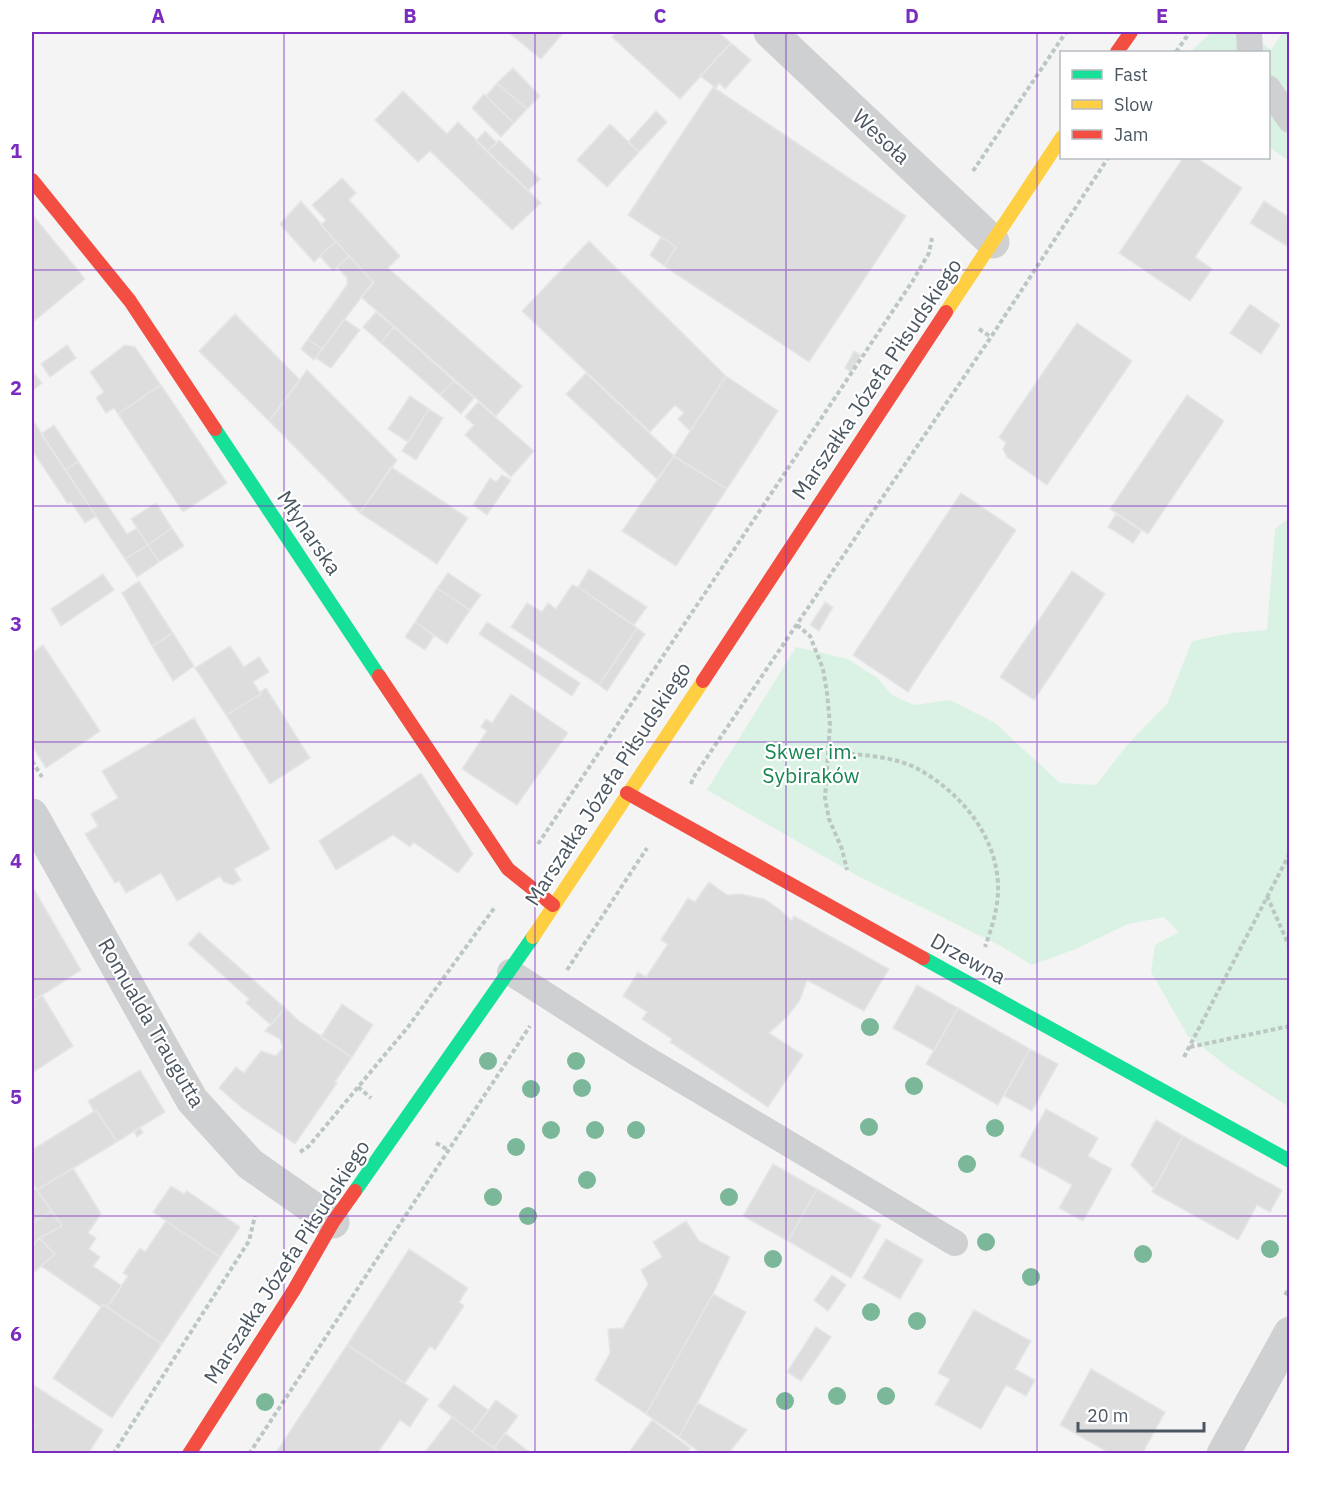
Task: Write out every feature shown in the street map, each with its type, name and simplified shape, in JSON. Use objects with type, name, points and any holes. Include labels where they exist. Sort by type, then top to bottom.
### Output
[{"type":"street","name":"Wesoła","points":[[770,32],[993,242]]},
{"type":"street","points":[[1118,51],[1131,32]]},
{"type":"street","name":"Marszałka Józefa Piłsudskiego","points":[[189,1454],[294,1290],[333,1222],[510,972],[1060,140]]},
{"type":"street","name":"Młynarska","points":[[32,180],[130,301],[508,869],[553,905]]},
{"type":"street","name":"Drzewna","points":[[627,793],[1290,1161]]},
{"type":"street","name":"Romualda Traugutta","points":[[32,815],[192,1100],[250,1164],[333,1222]]},
{"type":"street","points":[[1223,1454],[1290,1333]]},
{"type":"lane","points":[[1249,32],[1251,51]]},
{"type":"lane","points":[[1270,90],[1290,120]]},
{"type":"lane","points":[[510,972],[638,1054],[955,1243]]},
{"type":"path","points":[[969,177],[1066,32]]},
{"type":"path","points":[[1177,51],[1190,32]]},
{"type":"path","points":[[693,778],[991,337],[1107,159]]},
{"type":"path","points":[[293,1157],[309,1146],[408,1027],[517,875],[912,282]]},
{"type":"path","points":[[796,625],[810,636],[823,669],[830,725],[825,798],[847,871]]},
{"type":"path","points":[[828,752],[886,759],[917,768],[945,788],[970,813],[984,833],[993,854],[998,885],[994,922],[985,948]]},
{"type":"path","points":[[249,1454],[648,845],[654,843]]},
{"type":"path","points":[[1180,1063],[1290,853]]},
{"type":"path","points":[[1267,896],[1290,948]]},
{"type":"path","points":[[1189,1047],[1290,1026]]},
{"type":"path","points":[[358,1087],[371,1098]]},
{"type":"path","points":[[113,1454],[249,1241],[255,1216],[246,1210]]},
{"type":"green space","points":[[1212,32],[1249,32],[1271,50],[1283,32],[1289,32],[1289,161],[1270,148],[1270,51],[1194,51],[1193,49]]},
{"type":"green space","name":"Skwer im. Sybiraków","points":[[1289,518],[1289,1107],[1232,1070],[1188,1036],[1151,972],[1155,945],[1179,932],[1164,917],[1128,924],[1078,948],[1032,965],[1001,946],[860,877],[707,790],[796,647],[848,659],[877,678],[892,695],[914,705],[950,700],[995,723],[1060,783],[1096,785],[1128,744],[1167,704],[1192,641],[1232,633],[1267,630],[1275,529]]},
{"type":"building","points":[[508,32],[564,32],[541,59]]},
{"type":"building","points":[[617,32],[718,32],[731,43],[680,99],[612,37]]},
{"type":"building","points":[[731,43],[751,60],[725,89],[719,83],[716,88],[700,76]]},
{"type":"building","points":[[513,68],[540,96],[527,109],[497,83]]},
{"type":"building","points":[[497,83],[527,109],[514,123],[486,96]]},
{"type":"building","points":[[713,87],[906,216],[809,362],[664,266],[676,247],[628,215]]},
{"type":"building","points":[[403,91],[447,134],[458,122],[541,203],[512,230],[430,151],[418,162],[375,120]]},
{"type":"building","points":[[484,94],[514,123],[501,137],[472,108]]},
{"type":"building","points":[[656,111],[667,122],[639,152],[628,142]]},
{"type":"building","points":[[610,124],[639,152],[607,187],[577,160]]},
{"type":"building","points":[[485,131],[497,143],[487,152],[476,141]]},
{"type":"building","points":[[499,140],[540,179],[528,191],[487,152]]},
{"type":"building","points":[[1182,159],[1198,159],[1242,188],[1195,257],[1212,269],[1190,301],[1119,253]]},
{"type":"building","points":[[342,178],[356,193],[349,200],[400,256],[388,268],[522,386],[496,416],[361,297],[374,283],[321,225],[326,220],[312,205]]},
{"type":"building","points":[[301,201],[336,241],[314,262],[280,224]]},
{"type":"building","points":[[1264,201],[1290,218],[1290,248],[1250,223]]},
{"type":"building","points":[[32,214],[85,279],[32,323]]},
{"type":"building","points":[[661,237],[676,247],[664,266],[650,255]]},
{"type":"building","points":[[336,241],[349,256],[333,271],[320,256]]},
{"type":"building","points":[[589,241],[726,376],[690,431],[678,419],[684,413],[675,405],[650,432],[522,311]]},
{"type":"building","points":[[349,256],[373,282],[322,349],[308,339],[347,285],[347,278],[337,267]]},
{"type":"building","points":[[1250,304],[1280,325],[1261,354],[1230,333]]},
{"type":"building","points":[[376,312],[394,327],[381,343],[363,327]]},
{"type":"building","points":[[235,314],[300,380],[269,421],[199,351]]},
{"type":"building","points":[[344,319],[360,330],[331,368],[316,358]]},
{"type":"building","points":[[1077,323],[1132,361],[1047,485],[1007,457],[1003,449],[1006,443],[999,437]]},
{"type":"building","points":[[394,327],[454,381],[440,395],[381,343]]},
{"type":"building","points":[[308,339],[322,349],[314,360],[301,349]]},
{"type":"building","points":[[67,345],[76,358],[50,377],[41,364]]},
{"type":"building","points":[[125,345],[135,347],[161,385],[118,414],[114,408],[106,413],[96,398],[104,392],[90,372]]},
{"type":"building","points":[[854,351],[861,355],[851,372],[845,368]]},
{"type":"building","points":[[307,370],[397,460],[360,513],[269,421]]},
{"type":"building","points":[[34,373],[42,383],[32,391],[32,374]]},
{"type":"building","points":[[586,373],[674,456],[657,479],[566,394]]},
{"type":"building","points":[[726,376],[778,411],[727,489],[674,456]]},
{"type":"building","points":[[454,381],[474,398],[461,414],[440,395]]},
{"type":"building","points":[[161,385],[227,483],[183,512],[118,414]]},
{"type":"building","points":[[1187,395],[1224,421],[1148,534],[1110,509]]},
{"type":"building","points":[[410,396],[429,409],[408,442],[388,429]]},
{"type":"building","points":[[478,402],[534,451],[511,477],[465,435],[474,425],[465,417]]},
{"type":"building","points":[[429,409],[443,418],[416,460],[402,451]]},
{"type":"building","points":[[32,419],[96,516],[85,523],[71,502],[68,504],[32,450]]},
{"type":"building","points":[[54,425],[78,461],[65,470],[41,434]]},
{"type":"building","points":[[674,456],[727,489],[676,566],[622,531]]},
{"type":"building","points":[[78,461],[127,534],[137,528],[148,545],[125,559],[65,470]]},
{"type":"building","points":[[391,467],[468,518],[437,564],[360,513]]},
{"type":"building","points":[[502,475],[511,480],[487,515],[473,505],[490,478],[496,482]]},
{"type":"building","points":[[961,493],[1016,530],[908,692],[853,655]]},
{"type":"building","points":[[156,503],[172,528],[148,545],[131,519]]},
{"type":"building","points":[[1116,514],[1141,531],[1133,543],[1108,527]]},
{"type":"building","points":[[172,528],[184,546],[159,562],[148,545]]},
{"type":"building","points":[[148,545],[159,562],[137,577],[125,559]]},
{"type":"building","points":[[589,569],[647,607],[634,625],[578,587]]},
{"type":"building","points":[[1072,571],[1105,594],[1034,700],[1000,677]]},
{"type":"building","points":[[448,573],[481,595],[470,610],[437,588]]},
{"type":"building","points":[[103,574],[114,590],[61,626],[51,609]]},
{"type":"building","points":[[139,581],[173,633],[152,646],[122,593]]},
{"type":"building","points":[[572,585],[637,628],[599,685],[511,627],[527,603],[542,612],[548,603],[556,609]]},
{"type":"building","points":[[437,588],[470,610],[447,644],[415,622]]},
{"type":"building","points":[[825,602],[833,607],[819,631],[810,625]]},
{"type":"building","points":[[415,622],[434,636],[425,650],[405,637]]},
{"type":"building","points":[[487,622],[580,683],[572,696],[479,634]]},
{"type":"building","points":[[637,628],[645,634],[607,691],[599,685]]},
{"type":"building","points":[[173,633],[194,666],[173,681],[152,646]]},
{"type":"building","points":[[43,645],[100,731],[46,768],[32,746],[32,653]]},
{"type":"building","points":[[230,646],[244,667],[259,657],[269,672],[253,682],[261,694],[226,715],[195,668]]},
{"type":"building","points":[[266,688],[310,758],[270,784],[226,715],[261,694],[260,692]]},
{"type":"building","points":[[511,694],[568,733],[517,805],[462,769],[487,731],[481,727],[486,719],[492,723]]},
{"type":"building","points":[[194,718],[270,849],[234,869],[241,880],[233,885],[224,882],[220,876],[177,901],[161,873],[126,893],[119,881],[115,883],[85,834],[98,826],[91,814],[118,798],[102,771]]},
{"type":"building","points":[[421,773],[473,854],[458,873],[413,842],[410,847],[393,835],[336,870],[319,841]]},
{"type":"building","points":[[709,882],[727,895],[741,894],[764,899],[792,921],[794,916],[889,969],[864,1011],[807,980],[800,1000],[788,1016],[769,1033],[803,1055],[768,1107],[670,1042],[672,1039],[642,1019],[647,1012],[623,996],[638,972],[646,977],[668,944],[661,940],[688,898],[695,902]]},
{"type":"building","points":[[32,886],[81,970],[32,1002]]},
{"type":"building","points":[[199,932],[285,1008],[271,1025],[246,1003],[249,999],[188,944]]},
{"type":"building","points":[[917,985],[958,1008],[934,1051],[893,1028]]},
{"type":"building","points":[[42,995],[73,1046],[32,1073],[32,1002]]},
{"type":"building","points":[[342,1004],[373,1025],[352,1057],[321,1037]]},
{"type":"building","points":[[285,1008],[299,1021],[352,1057],[295,1144],[242,1108],[219,1088],[236,1067],[244,1073],[261,1051],[276,1056],[283,1047],[280,1039],[265,1031]]},
{"type":"building","points":[[958,1008],[1030,1049],[998,1105],[926,1064]]},
{"type":"building","points":[[1030,1049],[1058,1064],[1032,1111],[1004,1096]]},
{"type":"building","points":[[140,1070],[165,1112],[117,1142],[88,1101]]},
{"type":"building","points":[[1046,1109],[1098,1138],[1088,1156],[1112,1169],[1083,1221],[1059,1208],[1072,1185],[1020,1156]]},
{"type":"building","points":[[96,1110],[117,1142],[37,1190],[32,1182],[32,1150]]},
{"type":"building","points":[[1156,1120],[1183,1136],[1154,1189],[1131,1165]]},
{"type":"building","points":[[140,1127],[143,1133],[137,1137],[134,1131]]},
{"type":"building","points":[[1183,1136],[1282,1190],[1270,1212],[1257,1205],[1238,1240],[1152,1192]]},
{"type":"building","points":[[773,1164],[817,1189],[788,1241],[743,1216]]},
{"type":"building","points":[[73,1168],[101,1214],[88,1233],[96,1238],[89,1249],[100,1257],[93,1266],[122,1286],[107,1307],[103,1304],[101,1307],[41,1266],[55,1254],[39,1238],[62,1226],[37,1190]]},
{"type":"building","points":[[171,1186],[184,1194],[187,1191],[240,1227],[220,1257],[153,1212]]},
{"type":"building","points":[[36,1189],[52,1211],[32,1223],[32,1191]]},
{"type":"building","points":[[817,1189],[881,1225],[851,1278],[788,1241]]},
{"type":"building","points":[[52,1211],[62,1226],[39,1238],[32,1247],[32,1223]]},
{"type":"building","points":[[166,1221],[220,1257],[162,1344],[107,1307],[128,1276],[123,1273],[140,1248],[145,1252]]},
{"type":"building","points":[[686,1221],[699,1241],[730,1257],[713,1294],[646,1414],[595,1380],[610,1353],[608,1329],[623,1328],[648,1284],[641,1270],[662,1257],[653,1242]]},
{"type":"building","points":[[39,1238],[55,1254],[32,1274],[32,1247]]},
{"type":"building","points":[[886,1239],[923,1260],[900,1299],[863,1278]]},
{"type":"building","points":[[409,1249],[468,1288],[459,1302],[464,1306],[435,1350],[430,1346],[405,1383],[347,1345]]},
{"type":"building","points":[[832,1275],[846,1285],[828,1311],[814,1300]]},
{"type":"building","points":[[713,1294],[746,1312],[679,1437],[646,1414]]},
{"type":"building","points":[[103,1304],[162,1344],[112,1418],[53,1378]]},
{"type":"building","points":[[974,1310],[1031,1341],[1015,1369],[1035,1380],[1026,1396],[1006,1385],[981,1429],[935,1404],[950,1379],[938,1373]]},
{"type":"building","points":[[816,1327],[831,1337],[801,1381],[787,1372]]},
{"type":"building","points":[[347,1345],[428,1399],[410,1427],[400,1420],[377,1454],[275,1454]]},
{"type":"building","points":[[1091,1369],[1165,1412],[1142,1454],[1111,1454],[1060,1425]]},
{"type":"building","points":[[32,1384],[103,1430],[88,1454],[32,1454],[32,1430],[35,1426],[32,1424]]},
{"type":"building","points":[[454,1385],[488,1410],[472,1432],[438,1406]]},
{"type":"building","points":[[496,1400],[518,1416],[494,1448],[472,1432]]},
{"type":"building","points":[[698,1403],[747,1430],[728,1454],[702,1454],[679,1437]]},
{"type":"building","points":[[452,1417],[501,1454],[427,1454],[425,1452]]},
{"type":"building","points":[[652,1420],[690,1448],[686,1454],[628,1454]]},
{"type":"building","points":[[505,1433],[532,1454],[501,1454],[494,1448]]},
{"type":"traffic: fast","points":[[215,429],[379,676]]},
{"type":"traffic: fast","points":[[355,1191],[533,937]]},
{"type":"traffic: fast","points":[[923,958],[1290,1161]]},
{"type":"traffic: slow","points":[[946,312],[1060,140]]},
{"type":"traffic: slow","points":[[533,937],[703,681]]},
{"type":"traffic: jam","points":[[1118,51],[1131,32]]},
{"type":"traffic: jam","points":[[32,180],[130,301],[215,429]]},
{"type":"traffic: jam","points":[[703,681],[946,312]]},
{"type":"traffic: jam","points":[[379,676],[508,869],[553,905]]},
{"type":"traffic: jam","points":[[627,793],[923,958]]},
{"type":"traffic: jam","points":[[189,1454],[294,1290],[333,1222],[355,1191]]}]
